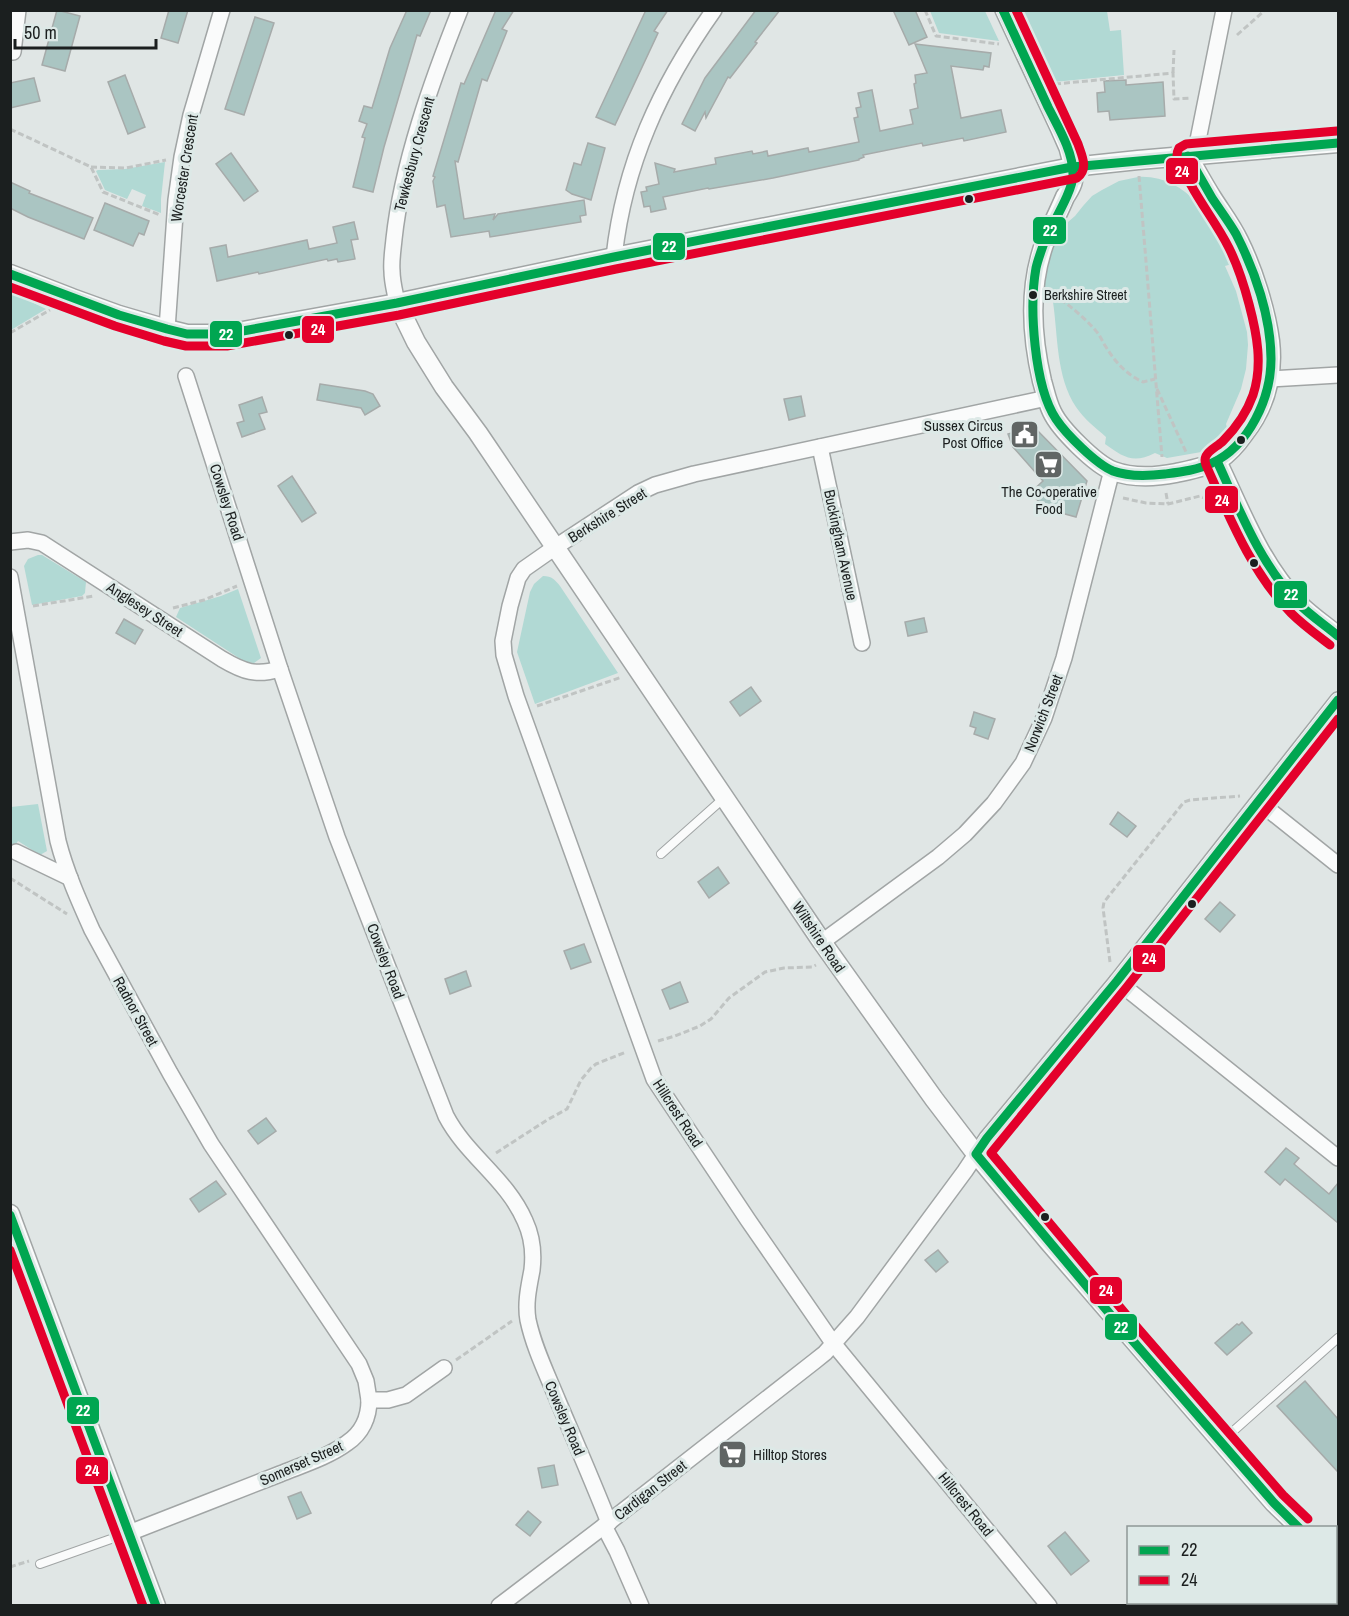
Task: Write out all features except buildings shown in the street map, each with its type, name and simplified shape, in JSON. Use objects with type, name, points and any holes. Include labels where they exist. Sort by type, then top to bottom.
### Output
[{"type":"street","points":[[13,52],[18,10]]},
{"type":"street","name":"Worcester Crescent","points":[[167,329],[182,157],[196,95],[222,10]]},
{"type":"street","name":"Tewkesbury Crescent","points":[[398,303],[393,287],[392,270],[399,208],[405,179],[423,114],[460,10]]},
{"type":"street","points":[[614,257],[618,223],[644,136],[670,78],[714,10]]},
{"type":"street","points":[[1003,10],[1067,148],[1072,167],[1073,182],[1046,238],[1036,269],[1034,290],[1036,347],[1047,398],[1062,428],[1095,459],[1112,470],[1143,476],[1194,468],[1217,461],[1231,451],[1257,417],[1270,379],[1271,358],[1267,327],[1246,255],[1191,155],[1207,96],[1224,10]]},
{"type":"street","points":[[10,274],[119,315],[167,329],[187,334],[226,334],[398,303],[614,257],[1072,167],[1338,143]]},
{"type":"street","name":"Wiltshire Road","points":[[398,303],[416,342],[444,387],[827,950],[895,1046],[976,1154],[1120,1326],[1274,1503],[1299,1526]]},
{"type":"street","points":[[1270,379],[1338,375]]},
{"type":"street","name":"Cowsley Road","points":[[186,376],[280,669],[337,837],[446,1116],[464,1144],[510,1193],[526,1223],[532,1243],[527,1311],[540,1358],[640,1605]]},
{"type":"street","name":"Berkshire Street","points":[[554,548],[638,493],[655,485],[694,474],[1047,398]]},
{"type":"street","name":"Buckingham Avenue","points":[[820,447],[862,643]]},
{"type":"street","points":[[1217,461],[1257,548],[1278,579],[1300,605],[1338,636]]},
{"type":"street","name":"Norwich Street","points":[[827,950],[965,834],[994,803],[1023,763],[1044,718],[1064,658],[1112,470]]},
{"type":"street","name":"Anglesey Street","points":[[10,542],[28,540],[42,543],[241,670],[261,673],[280,669]]},
{"type":"street","name":"Hillcrest Road","points":[[554,548],[524,569],[518,578],[503,641],[504,655],[521,712],[654,1079],[833,1343],[1049,1605]]},
{"type":"street","name":"Radnor Street","points":[[10,577],[58,841],[63,861],[92,930],[211,1144],[359,1364],[366,1382],[369,1400]]},
{"type":"street","name":"Cardigan Street","points":[[499,1605],[606,1525],[815,1361],[833,1343],[857,1317],[994,1129],[1114,984],[1338,700]]},
{"type":"street","points":[[1262,798],[1338,865]]},
{"type":"street","points":[[16,852],[70,878]]},
{"type":"street","points":[[1114,984],[1338,1158]]},
{"type":"street","points":[[10,1214],[156,1605]]},
{"type":"street","points":[[369,1400],[388,1400],[406,1395],[444,1368]]},
{"type":"street","name":"Somerset Street","points":[[129,1533],[293,1469],[340,1447],[356,1435],[363,1425],[368,1413],[369,1400]]},
{"type":"lane","points":[[661,854],[724,798]]},
{"type":"lane","points":[[1221,1442],[1338,1338]]},
{"type":"lane","points":[[40,1564],[129,1533]]},
{"type":"path","points":[[925,10],[936,36],[1020,46]]},
{"type":"path","points":[[1215,55],[1264,10]]},
{"type":"path","points":[[1174,50],[1174,99],[1207,96]]},
{"type":"path","points":[[1038,85],[1173,73]]},
{"type":"path","points":[[10,129],[91,168],[126,168],[182,157]]},
{"type":"path","points":[[1138,160],[1164,474]]},
{"type":"path","points":[[91,168],[103,192],[175,221]]},
{"type":"path","points":[[1034,290],[1050,293],[1072,307],[1099,333],[1110,354],[1128,374],[1143,382],[1156,378]]},
{"type":"path","points":[[10,333],[72,298]]},
{"type":"path","points":[[1156,388],[1194,468]]},
{"type":"path","points":[[1106,495],[1146,503],[1168,504],[1200,496],[1211,501],[1232,493]]},
{"type":"path","points":[[150,612],[204,600],[252,580]]},
{"type":"path","points":[[16,609],[119,592]]},
{"type":"path","points":[[521,712],[638,671]]},
{"type":"path","points":[[1114,984],[1103,908],[1110,894],[1184,802],[1262,798]]},
{"type":"path","points":[[10,878],[92,930]]},
{"type":"path","points":[[497,1152],[547,1119],[567,1109],[581,1080],[596,1064],[700,1026],[711,1019],[729,998],[765,972],[774,969],[812,967],[827,950]]},
{"type":"path","points":[[444,1368],[527,1311]]},
{"type":"shaded area","points":[[930,11],[985,11],[999,41],[939,33]]},
{"type":"shaded area","points":[[1020,11],[1107,11],[1110,31],[1121,30],[1124,75],[1054,82]]},
{"type":"shaded area","points":[[165,162],[161,213],[142,206],[146,195],[132,189],[127,199],[105,190],[96,171],[125,169]]},
{"type":"shaded area","points":[[1138,177],[1156,178],[1186,193],[1210,218],[1239,262],[1225,266],[1236,291],[1247,332],[1246,369],[1241,389],[1226,424],[1229,436],[1207,451],[1167,458],[1155,453],[1140,458],[1128,458],[1117,452],[1105,444],[1106,437],[1076,407],[1069,395],[1061,370],[1053,302],[1045,299],[1045,278],[1050,255],[1068,222],[1092,196],[1119,181]]},
{"type":"shaded area","points":[[11,292],[46,309],[11,330]]},
{"type":"shaded area","points":[[42,555],[86,582],[85,593],[82,596],[32,605],[24,566],[28,559]]},
{"type":"shaded area","points":[[543,576],[555,580],[560,586],[618,673],[535,704],[517,652],[530,592],[534,584]]},
{"type":"shaded area","points":[[238,589],[261,658],[254,663],[245,662],[176,617],[180,608]]},
{"type":"shaded area","points":[[38,804],[47,851],[40,855],[18,841],[11,851],[11,807]]},
{"type":"transit line","name":"22","points":[[1003,10],[1064,139],[1073,174],[1070,188],[1045,240],[1036,268],[1033,324],[1038,367],[1043,387],[1056,419],[1074,440],[1106,467],[1125,474],[1139,476],[1189,470],[1212,463],[1225,455],[1237,445],[1255,419],[1262,405],[1270,374],[1270,343],[1265,311],[1249,263],[1236,234],[1188,156]]},
{"type":"transit line","name":"24","points":[[10,287],[115,326],[164,341],[186,346],[227,346],[399,315],[616,269],[1077,178],[1084,166],[1078,144],[1016,10]]},
{"type":"transit line","name":"24","points":[[1330,645],[1291,613],[1264,580],[1242,543],[1206,465],[1207,454],[1232,431],[1251,401],[1258,372],[1258,350],[1249,304],[1235,262],[1220,232],[1178,163],[1177,153],[1179,148],[1186,144],[1337,131]]},
{"type":"transit line","name":"22","points":[[10,274],[119,315],[167,329],[187,334],[226,334],[397,303],[614,257],[1072,167],[1338,143]]},
{"type":"transit line","name":"22","points":[[1217,461],[1252,536],[1273,572],[1308,613],[1338,636]]},
{"type":"transit line","name":"22","points":[[1297,1526],[1274,1503],[1120,1326],[976,1154],[1117,981],[1338,700]]},
{"type":"transit line","name":"24","points":[[1308,1519],[1283,1495],[1129,1318],[991,1153],[1126,988],[1338,719]]},
{"type":"transit line","name":"22","points":[[10,1215],[156,1606]]},
{"type":"transit line","name":"24","points":[[10,1250],[143,1606]]},
{"type":"place","name":"Berkshire Street","points":[[1033,295]]},
{"type":"place","name":"Sussex Circus Post Office","points":[[1024,434]]},
{"type":"place","name":"The Co-operative Food","points":[[1049,464]]},
{"type":"place","name":"Hilltop Stores","points":[[732,1454]]}]
